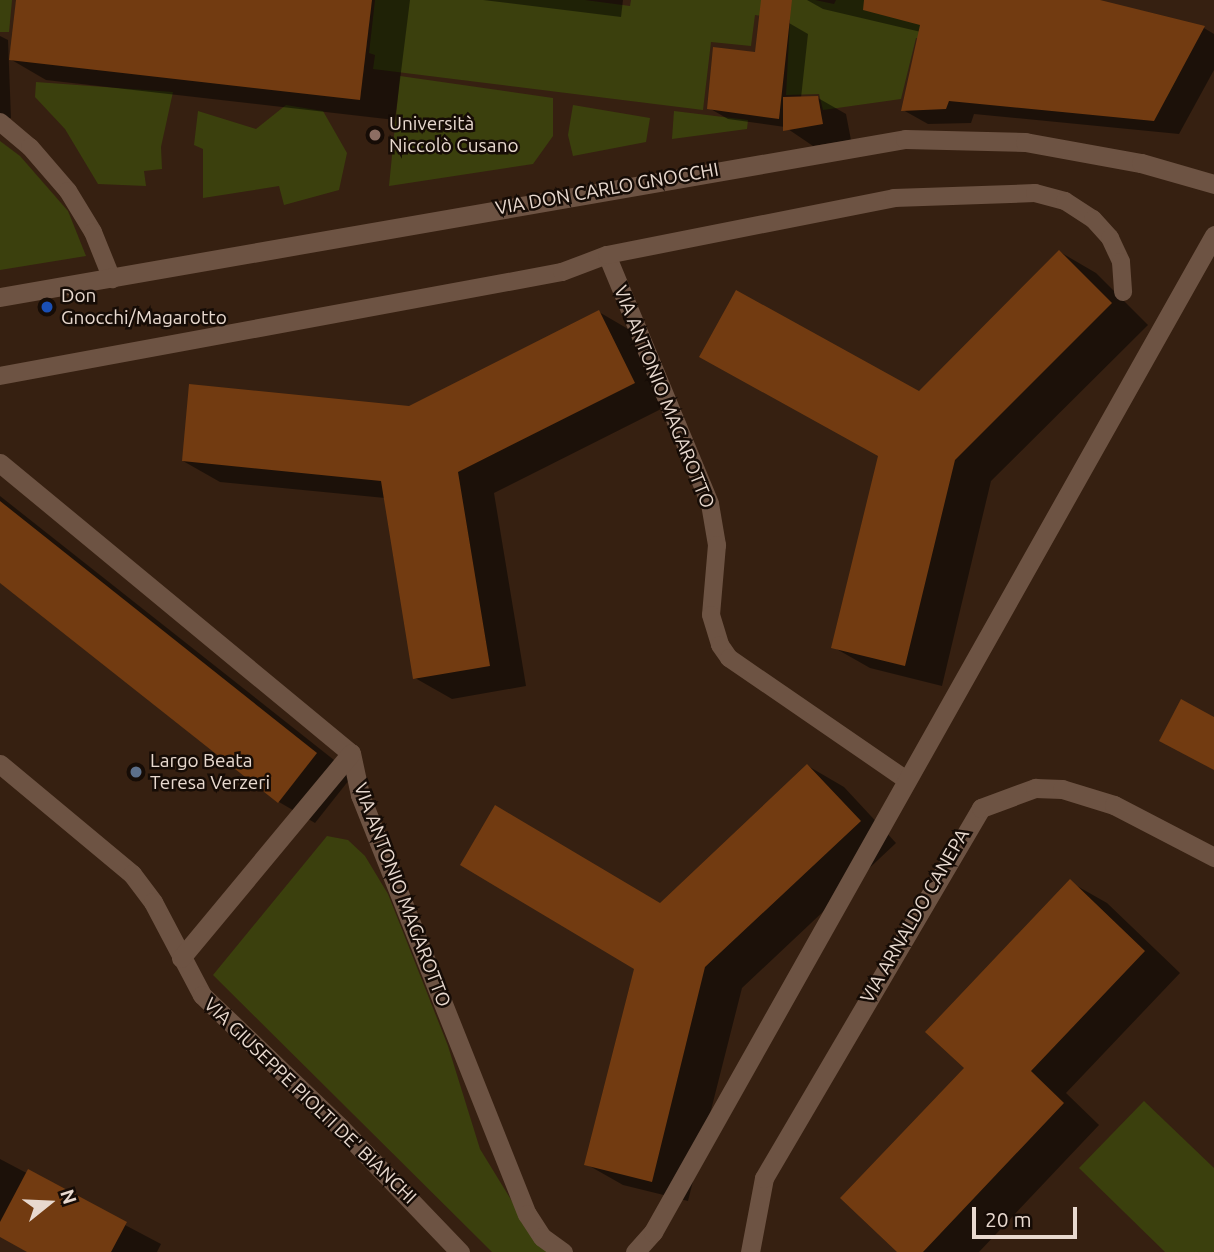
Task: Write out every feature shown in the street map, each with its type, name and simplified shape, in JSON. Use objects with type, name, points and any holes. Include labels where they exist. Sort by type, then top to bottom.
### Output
[{"type":"street","name":"VIA DON CARLO GNOCCHI","points":[[0,298],[905,139],[1026,142],[1129,160],[1214,184]]},
{"type":"street","points":[[635,1252],[653,1232],[905,779],[1214,235]]},
{"type":"street","points":[[0,463],[351,753],[181,958]]},
{"type":"street","name":"VIA ANTONIO MAGAROTTO","points":[[351,753],[360,795],[527,1214],[542,1237],[563,1252]]},
{"type":"street","name":"VIA GIUSEPPE PIOLTI DE' BIANCHI","points":[[0,764],[132,874],[153,902],[181,958],[213,1008],[309,1096],[460,1252]]},
{"type":"street","name":"VIA ARNALDO CANEPA","points":[[750,1252],[764,1178],[981,808],[1035,788],[1062,789],[1114,805],[1214,857]]},
{"type":"lane","points":[[0,121],[37,154],[68,191],[93,232],[112,279]]},
{"type":"lane","points":[[0,376],[562,272],[607,255],[894,198],[1035,193],[1065,201],[1093,219],[1121,262],[1123,292]]},
{"type":"lane","name":"VIA ANTONIO MAGAROTTO","points":[[607,255],[710,504],[717,545],[711,615],[720,645],[729,658],[905,779]]},
{"type":"green space","points":[[0,0],[12,0],[9,32],[0,32]]},
{"type":"green space","points":[[375,0],[585,0],[630,6],[631,0],[815,0],[834,4],[836,0],[1015,0],[1177,78],[1167,97],[916,38],[901,99],[823,110],[819,94],[786,95],[790,20],[755,15],[751,46],[711,42],[703,110],[373,69],[375,55],[369,53]]},
{"type":"green space","points":[[400,76],[553,98],[553,136],[533,164],[389,186]]},
{"type":"green space","points":[[36,82],[173,92],[161,147],[162,169],[144,171],[146,186],[98,184],[65,129],[35,97]]},
{"type":"green space","points":[[286,105],[323,111],[347,153],[339,190],[284,205],[279,186],[203,198],[203,149],[194,145],[198,111],[256,129]]},
{"type":"green space","points":[[573,105],[650,118],[646,142],[573,156],[568,135]]},
{"type":"green space","points":[[674,111],[748,120],[747,129],[672,139]]},
{"type":"green space","points":[[0,141],[20,156],[68,211],[86,256],[0,270]]},
{"type":"green space","points":[[327,836],[348,840],[365,856],[388,894],[448,1046],[480,1149],[521,1216],[561,1252],[492,1252],[213,975]]},
{"type":"green space","points":[[1144,1101],[1214,1168],[1214,1252],[1165,1252],[1079,1168]]},
{"type":"building","points":[[16,0],[372,0],[360,100],[9,60]]},
{"type":"building","points":[[761,0],[792,0],[779,119],[707,109],[713,47],[755,52]]},
{"type":"building","points":[[864,0],[1100,0],[1205,26],[1154,121],[949,101],[946,109],[901,111],[920,25],[863,10]]},
{"type":"building","points":[[818,96],[823,124],[783,131],[783,97]]},
{"type":"building","points":[[1059,250],[1112,303],[955,460],[905,666],[831,648],[878,456],[699,357],[736,290],[919,391]]},
{"type":"building","points":[[599,310],[635,383],[458,472],[490,666],[413,679],[381,481],[182,461],[189,384],[409,406]]},
{"type":"building","points":[[0,501],[317,753],[278,803],[0,583]]},
{"type":"building","points":[[1181,699],[1214,717],[1214,770],[1159,741]]},
{"type":"building","points":[[807,764],[861,821],[705,967],[652,1182],[584,1165],[634,969],[460,865],[495,805],[660,903]]},
{"type":"building","points":[[1070,879],[1145,951],[1031,1071],[1064,1103],[923,1252],[897,1252],[840,1198],[964,1068],[925,1032]]},
{"type":"building","points":[[28,1169],[127,1222],[111,1252],[27,1252],[0,1237],[0,1222]]},
{"type":"place","name":"Università Niccolò Cusano","points":[[375,135]]},
{"type":"place","name":"Don Gnocchi/Magarotto","points":[[47,307]]},
{"type":"place","name":"Largo Beata Teresa Verzeri","points":[[136,772]]}]
